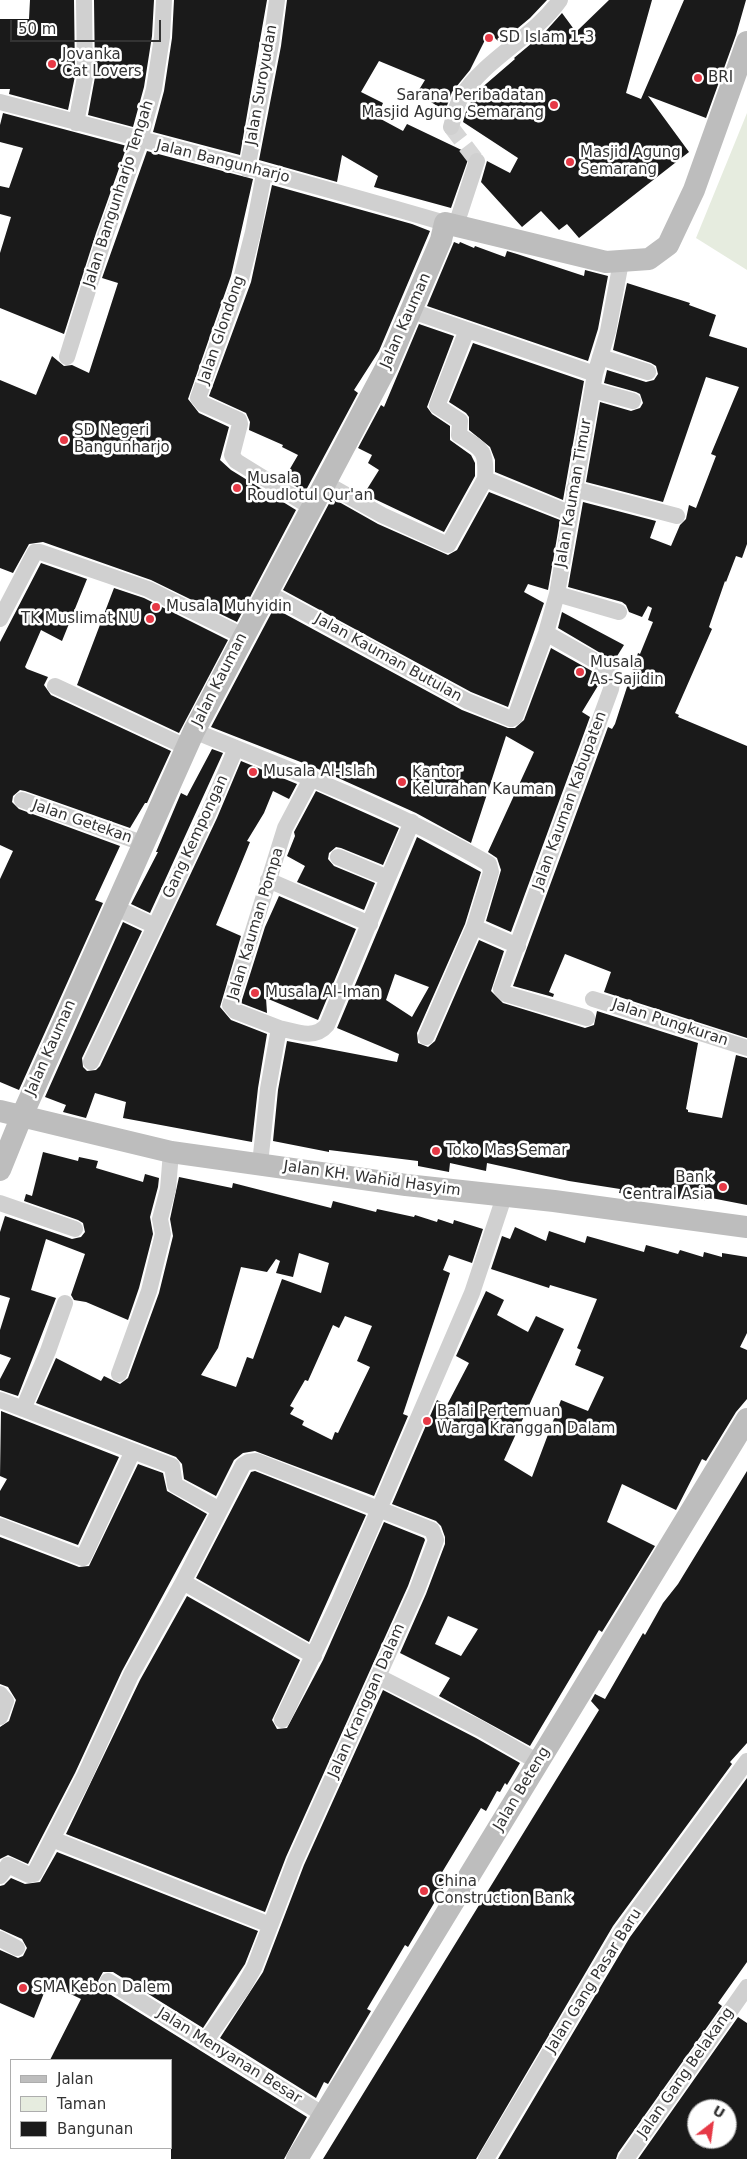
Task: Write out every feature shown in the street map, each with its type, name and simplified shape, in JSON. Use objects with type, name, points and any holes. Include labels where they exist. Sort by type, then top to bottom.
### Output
[{"type":"street","points":[[76,124],[85,77],[84,0]]},
{"type":"street","name":"Jalan Bangunharjo Tengah","points":[[67,357],[105,236],[140,140],[158,67],[164,0]]},
{"type":"street","name":"Jalan Suroyudan","points":[[247,169],[271,44],[276,0]]},
{"type":"street","points":[[451,127],[460,99],[487,66],[544,21],[560,0]]},
{"type":"street","points":[[477,161],[451,224],[606,262],[649,259],[668,245],[694,190],[747,42]]},
{"type":"street","name":"Jalan Bangunharjo","points":[[0,102],[264,174],[321,186],[451,224]]},
{"type":"street","name":"Jalan Glondong","points":[[264,174],[253,232],[240,279],[198,398],[203,404],[238,420],[240,424],[232,455],[236,461],[312,508]]},
{"type":"street","name":"Jalan Kauman","points":[[0,1170],[10,1114],[114,907],[190,739],[242,636],[388,364],[441,240],[451,224]]},
{"type":"street","name":"Jalan Kauman Timur","points":[[511,720],[515,717],[546,633],[557,594],[595,374],[608,331],[621,262]]},
{"type":"street","points":[[412,311],[595,374]]},
{"type":"street","points":[[325,483],[382,515],[449,545],[485,479],[487,460],[481,449],[459,435],[460,422],[437,406],[467,330]]},
{"type":"street","points":[[600,357],[648,372]]},
{"type":"street","points":[[593,390],[633,401]]},
{"type":"street","points":[[485,479],[570,513]]},
{"type":"street","points":[[574,489],[677,516]]},
{"type":"street","points":[[0,620],[37,551],[110,574],[148,589],[242,636]]},
{"type":"street","name":"Jalan Kauman Butulan","points":[[266,592],[467,701],[511,720]]},
{"type":"street","points":[[557,594],[619,612]]},
{"type":"street","name":"Jalan Kauman Kabupaten","points":[[518,946],[608,698],[613,676],[606,667],[546,633]]},
{"type":"street","points":[[55,686],[190,739],[236,748],[312,777],[412,822],[489,864],[491,872],[474,927],[426,1037]]},
{"type":"street","name":"Gang Kempongan","points":[[91,1062],[236,748]]},
{"type":"street","name":"Jalan Kauman Pompa","points":[[279,1028],[235,1011],[230,1005],[285,828],[312,777]]},
{"type":"street","name":"Jalan Getekan","points":[[22,800],[142,843]]},
{"type":"street","points":[[260,1164],[268,1089],[279,1028],[314,1034],[322,1032],[328,1025],[412,822]]},
{"type":"street","points":[[338,858],[388,878]]},
{"type":"street","points":[[268,880],[370,924]]},
{"type":"street","points":[[114,907],[155,926]]},
{"type":"street","points":[[474,927],[518,946],[501,986],[502,991],[587,1018]]},
{"type":"street","name":"Jalan Pungkuran","points":[[593,999],[747,1048]]},
{"type":"street","name":"Jalan KH. Wahid Hasyim","points":[[10,1114],[171,1152],[747,1227]]},
{"type":"street","points":[[119,1374],[149,1291],[163,1234],[160,1219],[168,1189],[171,1152]]},
{"type":"street","points":[[282,1720],[314,1656],[472,1293],[504,1196]]},
{"type":"street","points":[[0,1203],[75,1228]]},
{"type":"street","points":[[23,1409],[48,1351],[64,1303]]},
{"type":"street","points":[[0,1400],[172,1466],[175,1485],[220,1510]]},
{"type":"street","name":"Jalan Beteng","points":[[297,2159],[747,1419]]},
{"type":"street","points":[[0,1526],[83,1558],[133,1451]]},
{"type":"street","name":"Jalan Kranggan Dalam","points":[[0,1876],[8,1865],[33,1875],[84,1777],[131,1675],[183,1582],[243,1465],[251,1461],[432,1530],[436,1537],[416,1590],[379,1677],[295,1861],[254,1968],[242,1989],[205,2042]]},
{"type":"street","points":[[183,1582],[314,1656]]},
{"type":"street","points":[[379,1677],[480,1729],[538,1762]]},
{"type":"street","points":[[0,1694],[6,1701],[0,1717]]},
{"type":"street","name":"Jalan Gang Pasar Baru","points":[[486,2159],[602,1962],[683,1845],[747,1761]]},
{"type":"street","points":[[52,1838],[270,1925]]},
{"type":"street","points":[[0,1939],[17,1948]]},
{"type":"street","name":"Jalan Menyanan Besar","points":[[108,1981],[324,2115]]},
{"type":"street","name":"Jalan Gang Belakang","points":[[626,2159],[747,1987]]},
{"type":"green space","points":[[747,113],[747,270],[696,238]]},
{"type":"building","points":[[30,0],[74,0],[75,76],[68,110],[9,94],[10,89],[0,89],[0,19],[29,19]]},
{"type":"building","points":[[94,0],[154,0],[152,36],[144,87],[133,127],[88,115],[95,77]]},
{"type":"building","points":[[174,0],[267,0],[240,155],[153,132],[164,91],[172,38]]},
{"type":"building","points":[[287,0],[547,0],[530,18],[500,43],[489,32],[470,70],[452,92],[445,111],[417,93],[425,80],[379,61],[361,92],[383,103],[377,117],[403,131],[407,124],[470,154],[451,208],[374,187],[378,176],[342,155],[337,182],[259,160],[281,46]]},
{"type":"building","name":"Masjid Agung Semarang","points":[[609,0],[652,0],[626,93],[641,99],[684,0],[746,0],[736,35],[706,118],[648,96],[689,152],[579,238],[567,224],[559,230],[541,211],[522,227],[481,182],[487,161],[510,173],[518,158],[463,122],[467,108],[479,90],[544,33],[562,13],[576,32]]},
{"type":"building","points":[[3,113],[127,146],[96,233],[64,334],[0,308],[0,253],[11,217],[0,214],[0,186],[9,188],[23,148],[0,142],[0,125]]},
{"type":"building","points":[[147,151],[253,179],[231,276],[188,399],[199,413],[229,427],[220,460],[231,470],[296,510],[237,622],[151,580],[43,542],[29,544],[13,573],[0,568],[0,380],[36,395],[52,356],[64,366],[72,365],[89,373],[118,283],[102,278]]},
{"type":"building","points":[[272,185],[412,224],[430,231],[379,351],[354,390],[358,393],[305,492],[284,479],[298,455],[282,447],[283,445],[249,430],[250,422],[246,413],[209,396],[251,282]]},
{"type":"building","points":[[454,242],[459,244],[460,242],[474,248],[475,246],[505,257],[507,251],[584,276],[585,270],[608,276],[598,329],[588,361],[427,306]]},
{"type":"building","points":[[627,283],[690,303],[689,305],[716,315],[709,336],[747,348],[747,544],[742,558],[736,556],[725,581],[709,627],[712,629],[675,713],[679,715],[678,717],[747,746],[747,1038],[604,992],[611,972],[565,954],[549,992],[554,994],[553,997],[513,986],[608,727],[612,729],[615,724],[638,653],[640,654],[653,622],[648,620],[652,608],[648,606],[642,617],[629,612],[626,605],[622,602],[568,587],[583,502],[656,521],[650,538],[671,546],[680,525],[686,519],[689,505],[696,508],[716,456],[711,454],[739,387],[706,377],[663,502],[586,482],[600,402],[631,411],[640,408],[643,403],[640,394],[604,383],[607,370],[646,382],[654,380],[658,374],[656,366],[651,363],[613,350]]},
{"type":"building","points":[[419,324],[454,336],[427,407],[432,414],[450,426],[450,440],[471,455],[475,463],[475,476],[444,532],[364,494],[379,470],[368,463],[372,455],[358,448],[381,405],[384,407]]},
{"type":"building","points":[[473,343],[584,381],[563,500],[495,472],[495,460],[490,447],[469,430],[469,417],[466,413],[449,402]]},
{"type":"building","points":[[489,492],[560,520],[548,590],[528,584],[524,592],[544,603],[508,707],[471,692],[283,590],[332,498],[378,524],[448,555],[457,550]]},
{"type":"building","points":[[41,563],[87,579],[62,641],[41,630],[25,667],[48,677],[44,685],[51,695],[171,751],[147,803],[145,803],[130,828],[25,791],[20,790],[13,796],[12,802],[19,809],[120,846],[95,900],[103,903],[19,1090],[0,1082],[0,879],[13,851],[0,845],[0,642]]},
{"type":"building","points":[[114,588],[144,598],[228,640],[179,733],[77,685]]},
{"type":"building","points":[[274,608],[462,710],[508,728],[515,728],[524,720],[551,648],[599,675],[602,679],[582,712],[590,717],[511,932],[486,921],[501,870],[497,858],[488,852],[534,752],[506,736],[471,843],[416,813],[316,768],[211,727]]},
{"type":"building","points":[[562,612],[624,645],[614,661],[558,628]]},
{"type":"building","points":[[212,749],[223,753],[150,913],[131,904],[158,852],[156,852],[181,793],[187,796]]},
{"type":"building","points":[[241,761],[297,784],[289,799],[273,791],[264,813],[247,841],[250,842],[216,925],[241,936],[220,1007],[231,1020],[267,1034],[252,1142],[123,1118],[126,1102],[95,1093],[86,1118],[63,1112],[66,1105],[45,1097],[123,922],[142,931],[82,1058],[83,1067],[87,1071],[96,1070],[100,1066],[217,818]]},
{"type":"building","points":[[316,791],[399,828],[383,865],[341,848],[336,847],[329,853],[328,859],[334,866],[375,883],[364,910],[297,882],[305,866],[287,856],[295,836],[294,832]]},
{"type":"building","points":[[417,837],[481,872],[465,924],[417,1033],[418,1043],[428,1047],[435,1041],[479,940],[504,951],[491,991],[503,1003],[585,1028],[594,1025],[597,1011],[698,1043],[686,1109],[688,1112],[722,1118],[736,1055],[747,1058],[747,1205],[706,1197],[706,1201],[619,1193],[620,1189],[569,1181],[487,1163],[486,1171],[450,1163],[449,1172],[418,1166],[418,1161],[329,1150],[329,1152],[273,1141],[278,1090],[287,1041],[397,1062],[399,1054],[337,1028]],"holes":[[[395,974],[429,987],[412,1017],[386,1000]]]},
{"type":"building","points":[[279,896],[356,929],[318,1020],[266,998],[267,1013],[241,1003],[265,927]]},
{"type":"building","points":[[43,1152],[78,1161],[79,1157],[98,1161],[96,1168],[143,1182],[145,1174],[159,1178],[150,1217],[153,1234],[139,1288],[128,1320],[86,1302],[74,1300],[71,1295],[85,1254],[46,1239],[31,1290],[56,1298],[18,1396],[0,1390],[0,1379],[11,1358],[0,1354],[0,1330],[10,1298],[0,1295],[0,1232],[5,1216],[72,1239],[81,1237],[85,1232],[83,1223],[78,1220],[24,1201],[26,1194],[32,1196]]},
{"type":"building","points":[[179,1177],[232,1188],[233,1183],[331,1208],[333,1201],[376,1212],[377,1209],[414,1217],[415,1215],[437,1222],[438,1219],[453,1224],[454,1220],[483,1229],[472,1263],[449,1255],[443,1270],[450,1273],[403,1414],[408,1416],[374,1496],[255,1451],[243,1453],[234,1460],[216,1496],[184,1479],[182,1464],[176,1457],[36,1403],[56,1358],[101,1381],[104,1376],[120,1384],[128,1378],[159,1293],[173,1236],[170,1219]],"holes":[[[299,1253],[329,1263],[321,1293],[282,1279],[253,1359],[247,1357],[236,1387],[201,1375],[218,1348],[241,1267],[267,1272],[276,1259],[280,1261],[276,1273],[293,1277]],[[345,1316],[372,1326],[357,1361],[370,1367],[338,1433],[335,1432],[332,1440],[302,1425],[304,1421],[290,1414],[294,1408],[290,1406],[305,1380],[308,1381],[333,1325],[339,1328]]]},
{"type":"building","points":[[515,1227],[546,1241],[549,1231],[585,1243],[587,1236],[644,1252],[646,1245],[678,1254],[680,1250],[703,1257],[704,1252],[722,1257],[722,1253],[747,1257],[747,1333],[740,1347],[747,1350],[747,1399],[736,1412],[706,1461],[702,1459],[676,1510],[622,1484],[607,1522],[655,1546],[602,1632],[599,1630],[530,1746],[439,1696],[450,1678],[400,1653],[426,1594],[445,1544],[445,1537],[441,1526],[436,1521],[392,1504],[437,1400],[447,1405],[469,1363],[456,1356],[486,1291],[504,1300],[497,1315],[528,1332],[536,1316],[564,1329],[504,1460],[532,1477],[561,1400],[588,1411],[604,1377],[575,1365],[581,1350],[577,1348],[597,1299],[550,1285],[549,1288],[491,1269],[502,1236],[510,1239]],"holes":[[[448,1616],[478,1629],[461,1656],[435,1644]]]},
{"type":"building","points":[[1,1411],[119,1457],[78,1545],[0,1516],[0,1491],[7,1479],[0,1476]]},
{"type":"building","points":[[138,1464],[163,1473],[167,1491],[207,1514],[122,1671],[75,1773],[28,1864],[8,1855],[0,1859],[0,1727],[9,1721],[16,1700],[8,1687],[0,1684],[0,1537],[79,1567],[89,1566]]},
{"type":"building","points":[[255,1471],[366,1515],[309,1642],[196,1578],[251,1472]]},
{"type":"building","points":[[747,1471],[747,1743],[730,1762],[732,1764],[613,1926],[476,2159],[323,2159],[599,1710],[591,1701],[595,1694],[605,1699],[643,1633],[645,1635],[663,1603],[678,1584]]},
{"type":"building","points":[[384,1522],[425,1540],[408,1586],[286,1857],[265,1912],[66,1834],[140,1680],[187,1596],[300,1660],[272,1720],[277,1729],[287,1728],[323,1660]]},
{"type":"building","points":[[383,1690],[520,1763],[507,1785],[505,1783],[500,1792],[497,1791],[486,1811],[481,1808],[441,1874],[449,1878],[408,1947],[405,1945],[367,2009],[371,2011],[328,2084],[324,2082],[316,2098],[220,2038],[263,1972],[304,1865]]},
{"type":"building","points":[[747,1778],[747,1962],[718,2003],[722,2006],[618,2153],[616,2159],[498,2159],[630,1937]]},
{"type":"building","points":[[57,1852],[258,1931],[245,1964],[203,2028],[113,1972],[103,1972],[98,1981],[103,1990],[307,2117],[284,2159],[171,2159],[172,2059],[51,2059],[81,1999],[48,1983],[34,2018],[0,2003],[0,1950],[18,1958],[23,1956],[27,1948],[22,1939],[0,1929],[0,1886],[4,1885],[11,1878],[25,1884],[40,1882]]},
{"type":"building","points":[[738,2017],[747,2023],[747,2159],[638,2159]]},
{"type":"tunnel","points":[[451,127],[477,161]]},
{"type":"place","name":"SD Islam 1-3","points":[[489,38]]},
{"type":"place","name":"Jovanka Cat Lovers","points":[[52,64]]},
{"type":"place","name":"BRI","points":[[698,78]]},
{"type":"place","name":"Sarana Peribadatan Masjid Agung Semarang","points":[[554,105]]},
{"type":"place","name":"Masjid Agung Semarang","points":[[570,162]]},
{"type":"place","name":"SD Negeri Bangunharjo","points":[[64,440]]},
{"type":"place","name":"Musala Roudlotul Qur'an","points":[[237,488]]},
{"type":"place","name":"Musala Muhyidin","points":[[156,607]]},
{"type":"place","name":"TK Muslimat NU","points":[[150,619]]},
{"type":"place","name":"Musala As-Sajidin","points":[[580,672]]},
{"type":"place","name":"Musala Al-Islah","points":[[253,772]]},
{"type":"place","name":"Kantor Kelurahan Kauman","points":[[402,782]]},
{"type":"place","name":"Musala Al-Iman","points":[[255,993]]},
{"type":"place","name":"Toko Mas Semar","points":[[436,1151]]},
{"type":"place","name":"Bank Central Asia","points":[[723,1187]]},
{"type":"place","name":"Balai Pertemuan Warga Kranggan Dalam","points":[[427,1421]]},
{"type":"place","name":"China Construction Bank","points":[[424,1891]]},
{"type":"place","name":"SMA Kebon Dalem","points":[[23,1988]]}]
